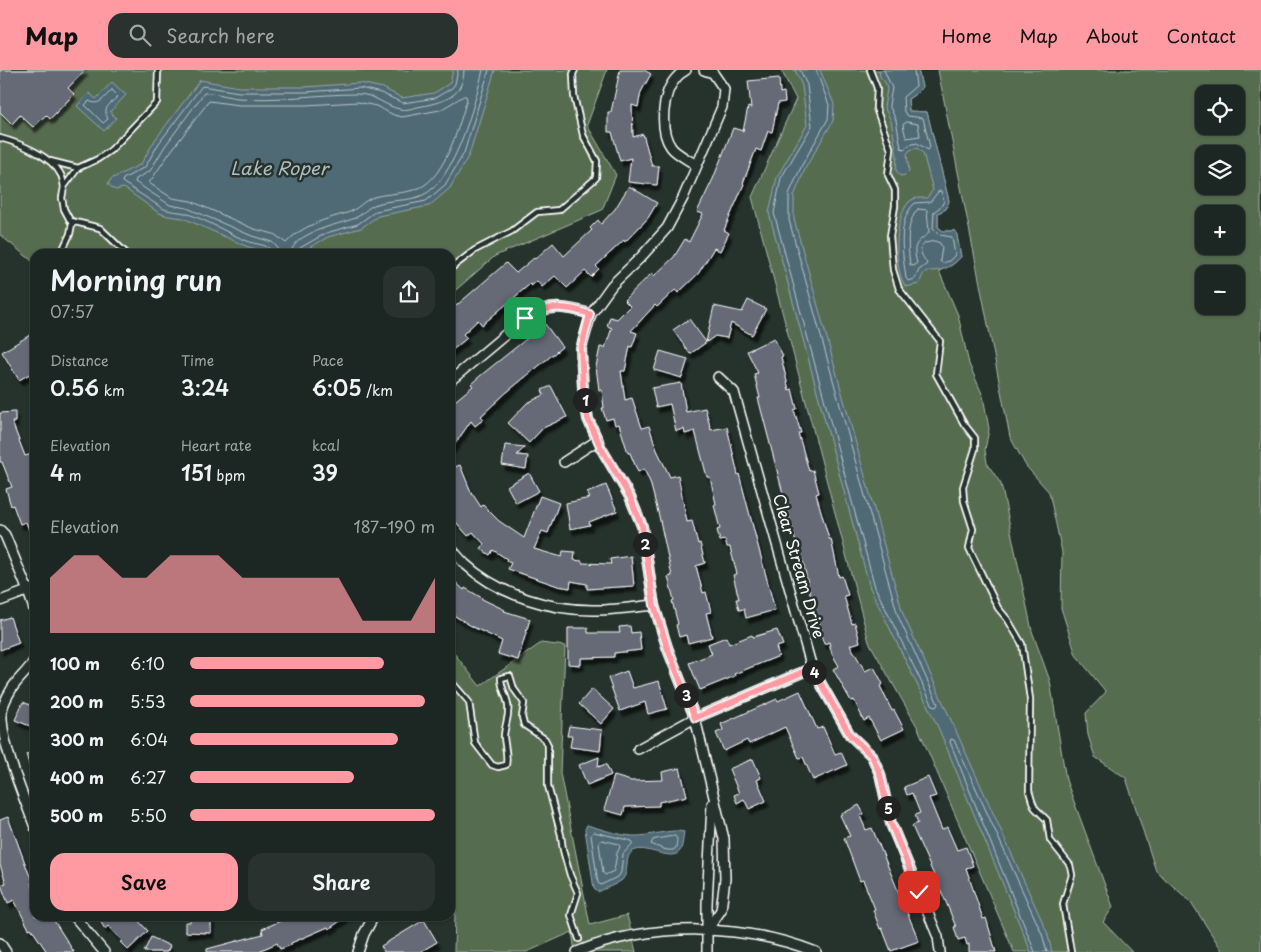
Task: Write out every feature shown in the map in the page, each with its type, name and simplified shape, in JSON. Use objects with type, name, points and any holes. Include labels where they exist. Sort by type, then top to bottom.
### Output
[{"type":"street","points":[[686,70],[676,77],[668,92],[663,113],[664,131],[671,148],[696,165]]},
{"type":"street","points":[[704,70],[713,73],[724,89],[722,108],[683,198],[667,228],[612,285],[590,314],[581,349],[583,388],[588,419],[630,497],[642,526],[654,605],[667,647],[695,718],[724,838],[725,879],[721,910],[708,929]]},
{"type":"street","points":[[455,377],[525,318],[536,311],[554,307],[568,307],[590,314]]},
{"type":"street","name":"Clear Stream Drive","points":[[718,377],[734,392],[812,668],[850,735],[872,756],[880,774],[891,824],[938,937],[940,952]]},
{"type":"street","points":[[564,462],[598,440]]},
{"type":"street","points":[[0,530],[5,535],[30,587]]},
{"type":"street","points":[[455,553],[465,564],[492,583],[526,598],[562,608],[596,610],[654,605]]},
{"type":"street","points":[[0,601],[30,589]]},
{"type":"street","points":[[30,668],[11,689],[2,711],[2,730],[7,755],[30,814]]},
{"type":"street","points":[[638,749],[695,718],[812,668]]},
{"type":"street","points":[[707,952],[707,904],[713,794]]},
{"type":"street","points":[[78,921],[104,952]]},
{"type":"street","points":[[358,952],[364,934],[371,921]]},
{"type":"street","points":[[582,951],[597,944],[650,932],[708,929],[756,936],[802,946],[816,952]]},
{"type":"street","points":[[0,943],[6,952]]},
{"type":"lane","points":[[64,187],[78,168],[98,160],[111,150],[156,102],[158,70]]},
{"type":"lane","points":[[455,265],[475,250],[512,231],[538,212],[558,210],[596,178],[597,161],[583,135],[574,96],[573,74],[575,70]]},
{"type":"lane","points":[[870,70],[877,88],[876,108],[891,150],[888,175],[895,190],[895,206],[890,236],[893,270],[899,289],[940,341],[936,374],[964,424],[975,438],[975,449],[963,487],[964,501],[973,529],[969,548],[998,608],[1008,620],[1022,644],[1030,700],[1029,791],[1035,808],[1047,820],[1050,840],[1070,865],[1072,875],[1063,904],[1071,952]]},
{"type":"lane","points":[[0,138],[18,142],[50,161],[78,168]]},
{"type":"lane","points":[[50,161],[61,175],[64,187],[62,198],[66,216],[71,221],[100,228],[122,249]]},
{"type":"lane","points":[[65,249],[70,234],[71,221]]},
{"type":"lane","points":[[455,686],[469,702],[475,743],[492,765],[498,767],[506,765],[508,756],[504,738],[509,716],[508,704],[501,684],[501,678],[505,676],[510,676],[514,689],[524,703],[522,716],[524,725],[545,739],[548,746],[548,786],[570,875],[578,893],[571,915],[579,939]]},
{"type":"green space","points":[[0,70],[607,70],[587,125],[616,175],[602,210],[495,256],[455,291],[455,249],[30,249],[30,259],[0,235]]},
{"type":"green space","points":[[781,70],[918,70],[922,87],[908,99],[909,111],[927,112],[949,201],[946,209],[938,213],[938,227],[943,231],[956,231],[961,257],[952,265],[939,271],[958,315],[969,364],[983,396],[989,429],[985,450],[987,463],[1001,484],[1032,631],[1050,681],[1066,780],[1113,907],[1103,922],[1132,952],[1014,952],[918,728],[869,642],[752,197],[796,99]]},
{"type":"green space","points":[[938,70],[1261,70],[1261,952],[1223,952],[1191,902],[1156,871],[1126,778],[1095,757],[1088,735],[1086,713],[1106,692],[1076,655],[1061,608],[1062,552],[1049,492],[1026,466],[1010,437]]},
{"type":"green space","points":[[541,643],[565,646],[560,773],[590,925],[627,915],[636,952],[575,952],[572,932],[527,952],[454,952],[456,876],[455,654],[480,686]]},
{"type":"water","name":"Lake Roper","points":[[453,70],[495,70],[469,155],[450,188],[429,206],[378,216],[361,228],[328,237],[307,249],[256,249],[248,247],[183,218],[159,213],[124,188],[115,190],[108,184],[111,179],[141,164],[155,140],[200,80],[239,87],[305,87],[360,83],[383,88],[402,98],[434,93],[450,83]]},
{"type":"water","points":[[795,70],[820,70],[834,104],[833,121],[806,167],[794,196],[794,219],[903,614],[1047,932],[1052,952],[1031,952],[938,727],[870,588],[769,213],[777,177],[807,125],[802,86]]},
{"type":"water","points":[[879,70],[918,70],[922,87],[908,99],[909,111],[927,112],[949,201],[946,209],[938,213],[938,227],[943,231],[956,231],[961,257],[946,268],[926,271],[919,284],[906,287],[899,269],[897,257],[900,219],[904,209],[911,200],[927,198],[933,190],[923,153],[917,148],[910,150],[907,154],[909,172],[906,175],[900,176],[896,170],[897,156],[891,121],[884,107],[887,89],[885,82],[880,77]]},
{"type":"water","points":[[112,82],[126,95],[110,112],[116,118],[104,131],[77,106],[89,93],[96,99]]},
{"type":"water","points":[[587,825],[633,836],[673,831],[684,832],[681,849],[676,854],[636,850],[629,855],[625,876],[622,880],[598,892],[594,889],[585,829]]},
{"type":"building","points":[[0,70],[85,70],[68,88],[74,94],[50,119],[46,115],[33,127],[20,115],[12,124],[0,112]]},
{"type":"building","points":[[620,70],[644,70],[651,74],[641,92],[638,107],[632,105],[633,137],[643,134],[652,166],[659,166],[657,185],[628,182],[631,158],[620,161],[612,132],[608,132],[608,112],[611,112]]},
{"type":"building","points":[[779,78],[780,93],[784,92],[785,102],[778,103],[772,132],[768,131],[761,151],[756,149],[744,184],[724,230],[729,233],[720,251],[714,248],[698,274],[678,293],[675,290],[657,307],[655,305],[631,331],[637,333],[632,347],[630,346],[625,371],[621,371],[625,400],[632,398],[642,428],[649,426],[657,450],[670,477],[678,475],[687,522],[692,521],[705,563],[696,566],[703,593],[706,592],[711,612],[706,613],[712,637],[688,643],[686,635],[679,637],[676,625],[678,624],[672,601],[674,600],[668,577],[672,576],[650,482],[644,469],[638,472],[630,453],[628,453],[619,424],[615,425],[613,418],[606,420],[602,408],[604,408],[602,390],[599,390],[596,367],[600,347],[605,348],[612,328],[607,326],[610,317],[617,319],[630,306],[624,300],[652,273],[654,276],[674,257],[685,239],[689,242],[703,214],[697,212],[713,179],[733,128],[743,131],[748,107],[751,108],[748,81]]},
{"type":"building","points":[[629,186],[657,203],[648,218],[625,242],[624,240],[596,266],[599,269],[591,277],[585,271],[567,288],[555,276],[542,287],[537,281],[531,286],[530,284],[482,325],[478,320],[463,334],[467,338],[455,348],[455,307],[506,263],[516,273],[553,243],[564,256],[592,230],[590,228],[598,220],[601,224],[615,209]]},
{"type":"building","points":[[748,300],[766,309],[752,335],[731,323],[727,338],[715,336],[690,354],[673,330],[689,319],[706,342],[714,306],[742,312]]},
{"type":"building","points":[[545,324],[562,347],[481,416],[484,419],[475,426],[471,421],[455,444],[455,401],[473,386],[471,384]]},
{"type":"building","points":[[30,335],[30,374],[19,380],[2,352]]},
{"type":"building","points":[[774,338],[783,356],[781,357],[789,390],[792,389],[797,409],[794,410],[801,433],[798,433],[809,471],[813,470],[819,493],[816,494],[829,539],[831,539],[839,577],[842,576],[848,595],[844,596],[852,624],[855,623],[860,642],[850,645],[865,671],[874,667],[883,684],[880,686],[892,711],[894,710],[904,729],[881,740],[869,718],[864,721],[854,700],[851,701],[833,669],[839,666],[832,654],[829,642],[824,644],[802,557],[800,558],[797,547],[758,398],[760,398],[754,374],[758,373],[747,351]]},
{"type":"building","points":[[660,351],[688,359],[682,378],[654,370]]},
{"type":"building","points":[[681,383],[686,412],[705,408],[711,430],[727,427],[738,475],[775,610],[746,618],[744,609],[739,610],[736,599],[739,599],[733,575],[737,574],[730,547],[727,547],[725,540],[720,541],[717,530],[720,529],[710,477],[707,477],[695,431],[685,434],[684,429],[676,431],[670,404],[656,407],[652,388]]},
{"type":"building","points":[[551,386],[567,417],[543,428],[529,443],[508,423],[527,403],[544,395],[542,390]]},
{"type":"building","points":[[15,412],[15,422],[12,422],[25,456],[30,455],[30,532],[26,522],[20,524],[13,505],[11,506],[6,489],[12,487],[2,462],[0,462],[0,413]]},
{"type":"building","points":[[505,445],[525,447],[517,455],[528,456],[526,469],[502,465]]},
{"type":"building","points":[[460,465],[471,492],[481,507],[483,505],[499,521],[524,538],[540,496],[559,503],[548,533],[542,531],[534,549],[562,557],[563,551],[575,552],[574,560],[582,561],[582,563],[611,564],[610,559],[631,556],[634,586],[587,589],[587,584],[571,581],[570,588],[558,586],[508,569],[511,563],[506,561],[507,559],[493,550],[490,555],[481,549],[484,544],[473,532],[468,536],[455,521],[455,467]]},
{"type":"building","points":[[529,473],[539,491],[516,503],[507,486]]},
{"type":"building","points":[[606,485],[617,511],[589,522],[590,525],[570,529],[566,503],[590,498],[587,493]]},
{"type":"building","points":[[455,582],[464,590],[465,588],[504,611],[530,619],[518,660],[498,654],[502,641],[455,616]]},
{"type":"building","points":[[10,617],[19,643],[0,650],[0,620]]},
{"type":"building","points":[[630,626],[631,633],[639,632],[641,650],[614,653],[614,657],[581,658],[581,665],[568,664],[568,628],[588,628],[588,633],[620,633],[619,627]]},
{"type":"building","points":[[777,630],[783,645],[776,647],[779,656],[700,690],[689,663],[712,654],[708,644],[726,637],[729,644],[752,635],[753,637]]},
{"type":"building","points":[[627,671],[633,688],[659,681],[667,709],[648,714],[645,702],[620,711],[608,678]]},
{"type":"building","points":[[592,689],[614,709],[601,724],[579,704]]},
{"type":"building","points":[[800,691],[817,729],[823,727],[835,754],[841,752],[847,765],[813,780],[803,757],[799,758],[785,727],[749,744],[747,740],[724,751],[716,733],[723,730],[721,724]]},
{"type":"building","points":[[23,702],[30,705],[30,726],[15,720]]},
{"type":"building","points":[[569,726],[602,730],[600,751],[570,747],[572,736],[567,736]]},
{"type":"building","points":[[30,753],[30,768],[26,754]]},
{"type":"building","points":[[599,757],[598,767],[606,764],[611,775],[587,785],[579,765]]},
{"type":"building","points":[[753,759],[761,778],[757,780],[766,801],[749,809],[744,799],[737,803],[734,795],[739,793],[729,769]]},
{"type":"building","points":[[680,768],[687,796],[659,802],[659,806],[625,807],[623,815],[604,810],[614,776],[631,781],[663,780],[662,772]]},
{"type":"building","points":[[928,777],[936,796],[929,798],[942,830],[947,827],[957,850],[966,847],[973,866],[966,868],[983,919],[986,918],[996,952],[969,952],[969,944],[967,945],[965,938],[958,940],[954,927],[956,927],[946,902],[912,826],[918,823],[915,815],[920,813],[912,793],[907,795],[904,787]]},
{"type":"building","points":[[859,805],[864,814],[860,816],[866,830],[872,828],[919,941],[891,951],[882,928],[880,929],[873,910],[875,909],[863,880],[860,881],[844,838],[850,836],[840,815]]},
{"type":"building","points":[[8,817],[30,876],[30,921],[54,921],[74,952],[47,952],[31,928],[29,929],[14,900],[8,903],[1,885],[6,883],[0,865],[0,820]]},
{"type":"building","points":[[100,921],[139,921],[148,931],[128,950],[108,926],[105,929]]},
{"type":"building","points":[[211,921],[211,933],[185,932],[185,922]]},
{"type":"building","points":[[280,921],[340,921],[329,929],[328,927],[280,949],[277,943],[261,950],[262,952],[207,952],[207,949],[263,934],[262,929]]},
{"type":"building","points":[[422,921],[425,921],[437,942],[420,952],[384,952],[381,946]]},
{"type":"building","points":[[151,937],[170,946],[167,952],[144,952]]},
{"type":"route","points":[[525,318],[536,311],[554,307],[568,307],[590,314],[581,349],[583,388],[588,419],[601,448],[630,497],[642,526],[654,605],[667,647],[695,718],[812,668],[850,735],[872,756],[880,774],[891,824],[919,892]]}]
